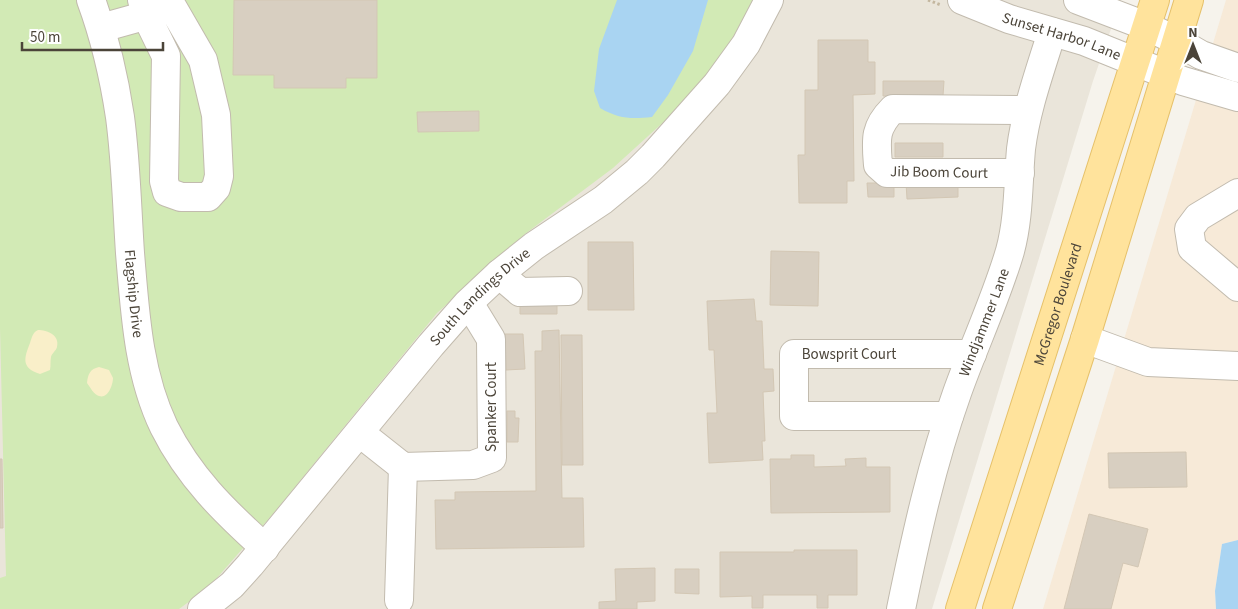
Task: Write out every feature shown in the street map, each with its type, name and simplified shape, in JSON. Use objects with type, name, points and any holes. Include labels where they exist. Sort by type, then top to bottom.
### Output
[{"type":"main road","name":"McGregor Boulevard","points":[[960,609],[1155,0]]},
{"type":"main road","points":[[997,609],[1085,339],[1175,40],[1189,0]]},
{"type":"street","name":"Flagship Drive","points":[[91,0],[101,28],[112,71],[120,118],[136,320],[143,365],[156,407],[176,447],[202,486],[222,508],[265,548]]},
{"type":"street","name":"South Landings Drive","points":[[202,609],[232,584],[265,548],[432,345],[469,303],[499,274],[534,246],[603,200],[653,156],[723,76],[746,44],[769,0]]},
{"type":"street","name":"Sunset Harbor Lane","points":[[962,0],[1009,19],[1084,41],[1165,75],[1238,97]]},
{"type":"street","points":[[1078,0],[1146,26],[1201,55],[1238,68]]},
{"type":"street","points":[[101,28],[144,8],[174,4],[203,60],[216,115],[219,176],[216,188],[208,197],[181,197],[168,192],[164,180],[166,56],[144,8]]},
{"type":"street","name":"Windjammer Lane","points":[[901,609],[917,526],[934,462],[949,416],[1005,269],[1016,219],[1022,148],[1028,110],[1052,32]]},
{"type":"street","name":"Jib Boom Court","points":[[1020,173],[887,173],[878,165],[877,134],[882,119],[893,109],[1028,110]]},
{"type":"street","points":[[1238,192],[1198,217],[1189,229],[1192,248],[1238,287]]},
{"type":"street","points":[[499,274],[520,292],[568,291]]},
{"type":"street","name":"Spanker Court","points":[[403,467],[473,465],[492,458],[491,339],[469,303]]},
{"type":"street","points":[[1085,339],[1148,362],[1238,366]]},
{"type":"street","name":"Bowsprit Court","points":[[949,416],[794,416],[794,354],[972,354]]},
{"type":"street","points":[[360,433],[403,467],[399,600]]},
{"type":"shaded area","points":[[0,0],[1121,0],[1093,81],[932,609],[0,609]]},
{"type":"shaded area","points":[[1226,0],[1238,0],[1238,540],[1222,544],[1215,591],[1216,609],[1043,609]]},
{"type":"green space","points":[[0,0],[753,0],[724,54],[680,107],[613,168],[525,234],[437,313],[272,515],[209,587],[179,609],[0,609],[0,578],[6,576],[0,328]]},
{"type":"sand","points":[[38,330],[52,334],[57,339],[56,348],[51,357],[50,370],[40,374],[30,369],[26,362],[26,353],[32,337]]},
{"type":"sand","points":[[99,367],[109,370],[113,378],[109,391],[102,396],[95,394],[87,383],[90,372]]},
{"type":"water","points":[[617,0],[708,0],[693,51],[668,95],[652,117],[625,117],[607,112],[600,108],[594,91],[599,49]]},
{"type":"water","points":[[1238,540],[1238,609],[1216,609],[1215,591],[1222,544]]},
{"type":"building","points":[[234,0],[377,0],[377,78],[346,78],[346,88],[274,88],[274,75],[233,75]]},
{"type":"building","points":[[818,40],[868,40],[868,62],[875,62],[875,94],[853,95],[854,181],[847,181],[847,203],[799,203],[798,155],[805,155],[805,90],[818,90]]},
{"type":"building","points":[[883,81],[944,81],[943,96],[883,96]]},
{"type":"building","points":[[479,111],[479,131],[418,132],[417,112]]},
{"type":"building","points":[[895,143],[943,143],[943,157],[895,157]]},
{"type":"building","points":[[958,181],[958,197],[907,199],[906,183]]},
{"type":"building","points":[[867,183],[894,183],[894,197],[868,197]]},
{"type":"building","points":[[588,242],[633,242],[634,310],[588,310]]},
{"type":"building","points":[[771,251],[819,252],[818,306],[770,305]]},
{"type":"building","points":[[520,296],[557,296],[557,314],[520,314]]},
{"type":"building","points":[[754,299],[756,321],[762,321],[764,369],[773,369],[774,391],[763,392],[765,441],[762,441],[763,460],[709,463],[707,413],[717,413],[714,350],[709,350],[707,301]]},
{"type":"building","points":[[559,330],[562,498],[583,498],[584,547],[436,549],[435,500],[455,500],[455,492],[536,491],[535,351],[542,351],[542,331]]},
{"type":"building","points":[[505,334],[523,334],[525,369],[506,370]]},
{"type":"building","points":[[561,335],[582,335],[583,465],[562,465]]},
{"type":"building","points":[[507,411],[515,411],[515,418],[519,418],[518,442],[507,442]]},
{"type":"building","points":[[1186,452],[1187,487],[1109,488],[1108,453]]},
{"type":"building","points":[[791,455],[814,455],[814,467],[846,466],[845,459],[866,458],[866,467],[890,467],[890,512],[771,513],[770,459],[791,459]]},
{"type":"building","points":[[0,459],[2,459],[3,528],[0,528]]},
{"type":"building","points":[[1089,514],[1148,529],[1138,567],[1123,563],[1111,609],[1064,609]]},
{"type":"building","points":[[794,550],[857,550],[857,595],[828,595],[828,608],[817,608],[817,595],[763,595],[763,608],[752,608],[752,596],[720,597],[720,552],[794,552]]},
{"type":"building","points":[[655,568],[655,601],[637,602],[637,609],[599,609],[599,602],[616,601],[615,569]]},
{"type":"building","points":[[675,569],[699,569],[699,594],[675,593]]}]
